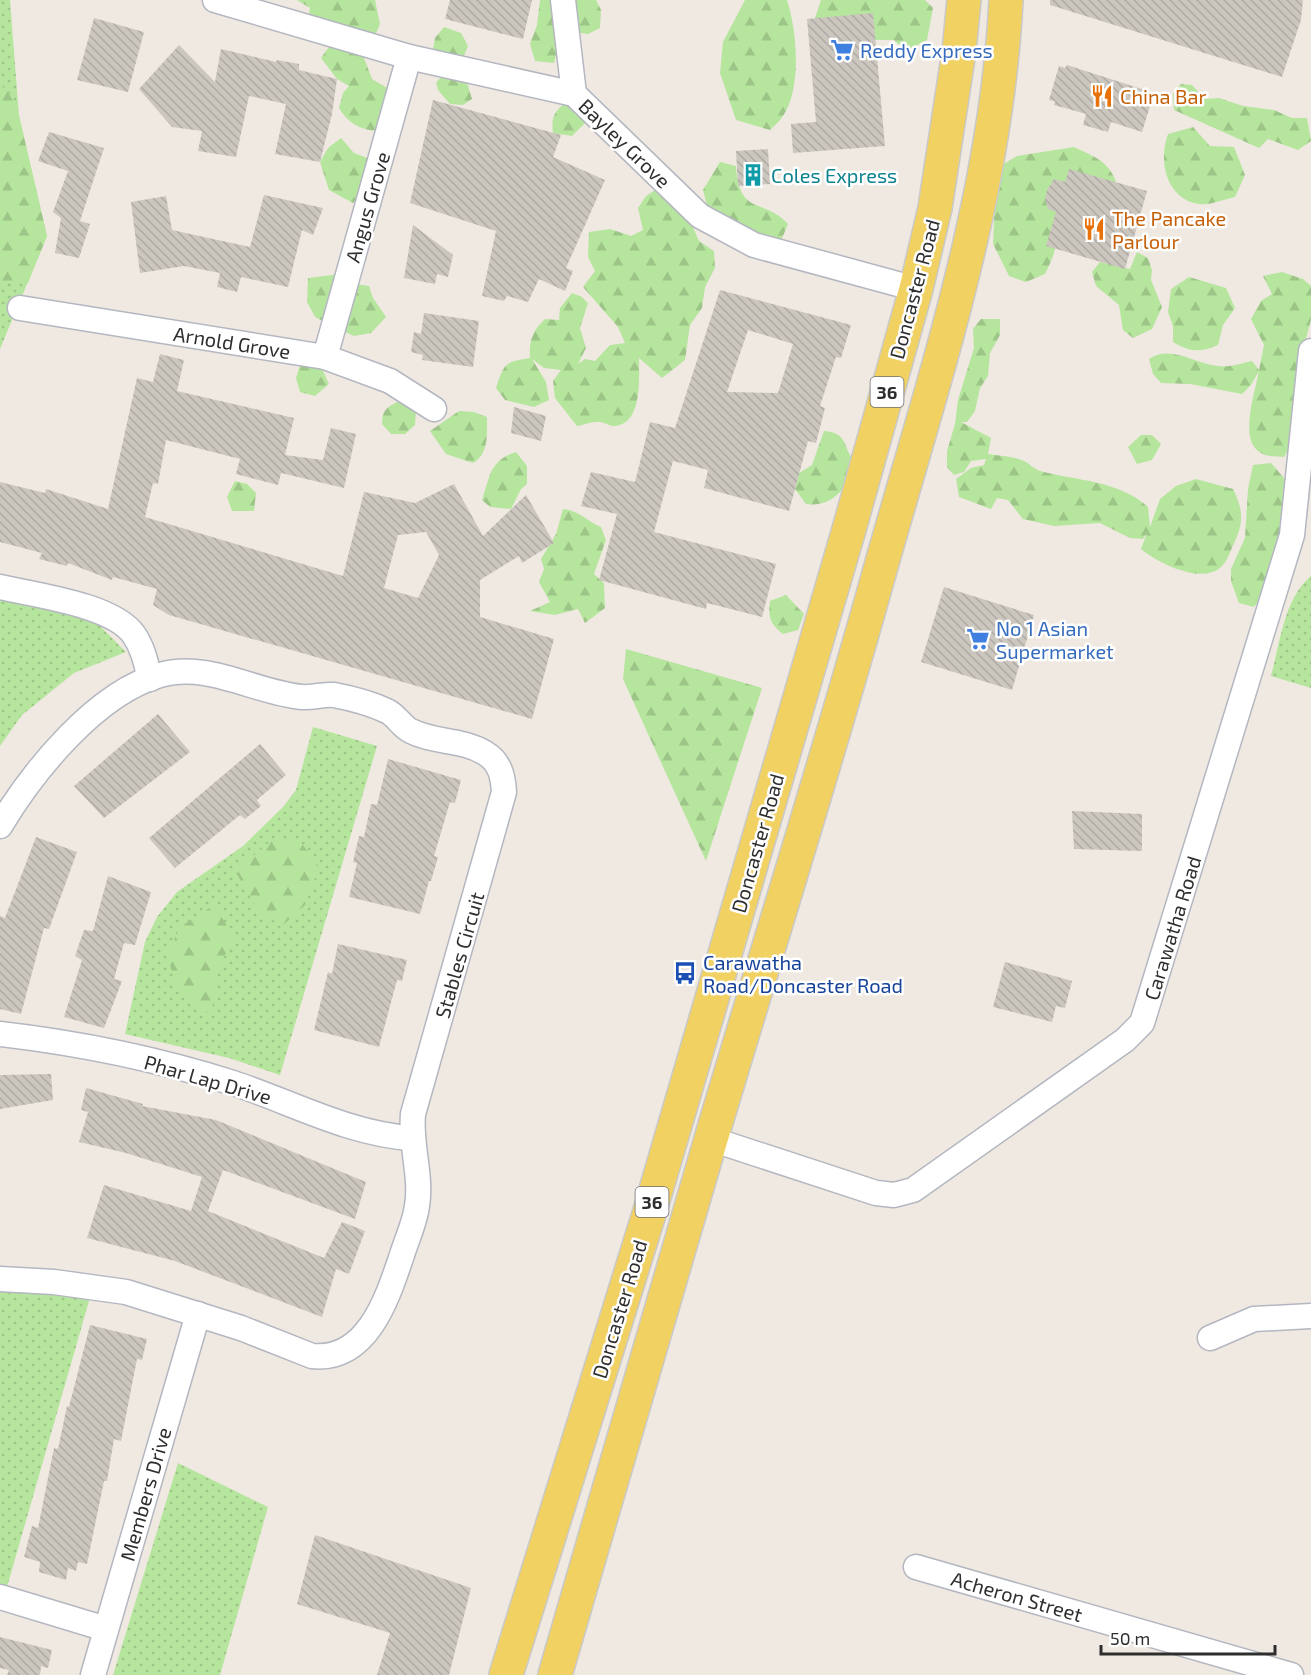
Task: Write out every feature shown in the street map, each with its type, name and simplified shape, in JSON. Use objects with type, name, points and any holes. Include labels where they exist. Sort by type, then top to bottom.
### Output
[{"type":"main road","name":"Doncaster Road","points":[[506,1675],[674,1128],[848,533],[916,289],[935,208],[964,0]]},
{"type":"main road","name":"Doncaster Road","points":[[555,1675],[711,1139],[823,775],[970,246],[995,123],[1006,0]]},
{"type":"main road","points":[[674,1128],[711,1139]]},
{"type":"street","name":"Bayley Grove","points":[[215,0],[409,57],[574,94],[700,216],[754,246],[916,289]]},
{"type":"street","points":[[563,0],[574,94]]},
{"type":"street","name":"Angus Grove","points":[[325,357],[409,57]]},
{"type":"street","name":"Arnold Grove","points":[[20,308],[325,357],[390,381],[434,409]]},
{"type":"street","name":"Carawatha Road","points":[[711,1139],[876,1192],[894,1195],[913,1190],[1125,1040],[1142,1023],[1301,536],[1311,351]]},
{"type":"street","points":[[0,586],[96,610],[118,619],[139,644],[150,679]]},
{"type":"street","name":"Stables Circuit","points":[[0,825],[30,783],[80,726],[112,700],[160,674],[187,672],[217,676],[303,697],[333,695],[388,711],[410,731],[469,746],[486,754],[497,764],[502,776],[503,802],[413,1114],[411,1138],[416,1169],[417,1206],[390,1290],[379,1314],[355,1344],[337,1354],[312,1356],[198,1314],[107,1289],[54,1282],[0,1279]]},
{"type":"street","name":"Phar Lap Drive","points":[[0,1034],[90,1048],[183,1069],[233,1083],[364,1130],[411,1138]]},
{"type":"street","name":"Members Drive","points":[[93,1675],[198,1314]]},
{"type":"street","points":[[1210,1338],[1254,1319],[1311,1316]]},
{"type":"street","name":"Acheron Street","points":[[916,1568],[1292,1675]]},
{"type":"street","points":[[0,1597],[106,1629]]},
{"type":"green space","points":[[0,0],[10,0],[19,116],[47,236],[0,349]]},
{"type":"green space","points":[[297,0],[375,0],[380,24],[373,40],[358,42],[372,79],[387,88],[393,115],[383,130],[364,129],[352,123],[339,108],[343,93],[349,86],[337,79],[321,58],[331,44],[305,39],[310,8]]},
{"type":"green space","points":[[540,0],[560,0],[560,38],[554,63],[535,61],[530,44],[537,25]]},
{"type":"green space","points":[[572,0],[596,0],[601,10],[600,28],[588,34],[567,31]]},
{"type":"green space","points":[[745,0],[787,0],[793,27],[796,59],[793,90],[783,116],[770,130],[736,120],[720,73],[723,42]]},
{"type":"green space","points":[[821,0],[925,0],[933,8],[927,40],[906,51],[894,40],[875,40],[844,24],[815,18]]},
{"type":"green space","points":[[444,27],[461,33],[468,46],[461,63],[432,56],[435,38]]},
{"type":"green space","points":[[445,72],[465,76],[472,99],[463,105],[450,104],[438,90],[436,83]]},
{"type":"green space","points":[[0,84],[12,96],[19,116],[47,236],[28,283],[0,282]]},
{"type":"green space","points":[[1181,84],[1192,85],[1205,99],[1219,98],[1243,106],[1274,110],[1292,118],[1307,118],[1311,141],[1298,150],[1268,139],[1259,148],[1174,110],[1173,94]]},
{"type":"green space","points":[[568,101],[586,122],[572,136],[553,133],[554,115]]},
{"type":"green space","points":[[1193,127],[1210,146],[1234,147],[1245,175],[1235,197],[1199,204],[1188,201],[1172,187],[1167,177],[1164,156],[1168,134]]},
{"type":"green space","points":[[341,138],[354,153],[370,159],[367,190],[353,203],[329,190],[320,162],[328,148]]},
{"type":"green space","points":[[1074,147],[1105,164],[1116,182],[1059,236],[1045,274],[1026,282],[1009,276],[993,244],[995,197],[1002,165],[1017,156]]},
{"type":"green space","points":[[720,162],[736,166],[738,182],[747,200],[779,216],[788,224],[780,243],[735,249],[714,233],[703,190]]},
{"type":"green space","points":[[660,187],[687,214],[699,241],[714,251],[715,268],[705,287],[702,308],[690,325],[685,360],[662,378],[639,358],[639,388],[635,409],[623,424],[614,426],[597,422],[577,426],[555,398],[553,381],[561,370],[544,368],[532,359],[546,382],[549,400],[534,407],[505,400],[496,388],[501,373],[510,363],[530,358],[530,346],[534,332],[545,319],[559,320],[560,308],[572,293],[582,297],[588,303],[580,328],[586,348],[578,364],[585,359],[595,361],[610,345],[625,343],[618,327],[583,287],[595,271],[588,257],[589,232],[610,229],[631,236],[643,230],[638,208],[646,196]]},
{"type":"green space","points":[[1137,252],[1148,258],[1152,270],[1151,280],[1162,307],[1152,329],[1133,338],[1123,330],[1119,305],[1096,286],[1092,272],[1100,262],[1130,269]]},
{"type":"green space","points":[[1282,272],[1303,279],[1311,286],[1311,320],[1298,367],[1297,434],[1284,457],[1263,454],[1254,447],[1250,438],[1250,416],[1259,371],[1251,385],[1242,394],[1190,384],[1161,383],[1153,374],[1149,359],[1166,353],[1209,365],[1231,366],[1252,361],[1259,370],[1264,345],[1251,319],[1261,301],[1272,294],[1263,276]]},
{"type":"green space","points":[[340,274],[355,284],[369,286],[373,298],[386,317],[371,333],[354,336],[334,327],[315,317],[307,302],[308,278]]},
{"type":"green space","points":[[1189,277],[1226,288],[1235,308],[1223,325],[1218,345],[1206,349],[1185,348],[1173,342],[1173,326],[1168,312],[1171,289]]},
{"type":"green space","points":[[981,319],[1000,319],[1000,335],[990,353],[988,376],[980,388],[975,411],[967,422],[961,422],[991,438],[988,454],[1015,458],[1040,471],[1124,491],[1148,507],[1150,527],[1160,499],[1176,486],[1196,479],[1233,489],[1239,503],[1241,521],[1228,558],[1222,566],[1214,572],[1204,574],[1181,570],[1169,566],[1141,549],[1147,533],[1143,539],[1130,538],[1100,523],[1054,526],[1023,519],[1008,500],[997,498],[991,509],[959,497],[956,479],[971,468],[984,465],[986,459],[971,461],[964,472],[954,475],[947,467],[947,451],[955,424],[958,400],[974,348],[973,329]]},
{"type":"green space","points":[[316,356],[329,384],[315,396],[300,392],[296,378],[300,365]]},
{"type":"green space","points":[[399,401],[416,408],[415,425],[405,434],[391,434],[382,424],[383,415],[388,407]]},
{"type":"green space","points":[[459,411],[474,412],[487,417],[487,437],[484,449],[473,463],[446,454],[430,431]]},
{"type":"green space","points":[[824,431],[832,432],[842,438],[855,461],[853,470],[844,487],[832,499],[816,504],[806,504],[795,489],[799,473],[812,465]]},
{"type":"green space","points":[[1141,435],[1152,435],[1161,444],[1152,460],[1137,464],[1128,447]]},
{"type":"green space","points":[[516,452],[527,466],[527,484],[521,489],[511,509],[490,507],[482,500],[489,476],[496,464],[507,455]]},
{"type":"green space","points":[[1271,463],[1303,500],[1266,590],[1254,607],[1239,603],[1231,581],[1231,569],[1245,538],[1248,489],[1253,465]]},
{"type":"green space","points":[[235,481],[247,484],[256,493],[254,511],[232,511],[227,497]]},
{"type":"green space","points":[[563,509],[579,514],[601,527],[606,540],[594,574],[604,583],[605,608],[585,623],[578,609],[555,615],[530,611],[550,602],[539,582],[544,569],[541,559],[556,534]]},
{"type":"green space","points":[[1311,576],[1311,688],[1271,676],[1289,609],[1302,585]]},
{"type":"green space","points":[[786,595],[804,614],[798,630],[783,634],[775,627],[769,607],[770,601]]},
{"type":"green space","points":[[7,597],[98,624],[126,652],[74,673],[22,715],[0,746],[0,599]]},
{"type":"green space","points":[[626,649],[762,688],[706,861],[623,679]]},
{"type":"green space","points":[[313,727],[377,746],[280,1075],[229,1058],[125,1034],[145,942],[157,917],[177,892],[243,846],[283,807],[296,790]]},
{"type":"green space","points":[[275,838],[300,841],[319,867],[305,905],[282,926],[259,911],[235,871]]},
{"type":"green space","points":[[214,905],[234,937],[219,967],[211,1014],[180,996],[167,956],[180,927]]},
{"type":"green space","points":[[0,1290],[91,1294],[7,1587],[0,1584]]},
{"type":"green space","points":[[178,1463],[268,1507],[220,1675],[113,1675]]},
{"type":"building","points":[[450,0],[532,0],[523,39],[445,19]]},
{"type":"building","points":[[1050,0],[1303,0],[1301,20],[1282,77],[1050,5]]},
{"type":"building","points":[[873,13],[885,146],[793,153],[791,124],[816,122],[807,19]]},
{"type":"building","points":[[94,18],[144,32],[128,92],[77,80]]},
{"type":"building","points":[[179,45],[215,82],[221,49],[276,62],[277,60],[299,64],[299,70],[337,79],[332,114],[320,162],[275,154],[286,104],[249,96],[236,157],[198,151],[202,131],[172,127],[139,89]]},
{"type":"building","name":"China Bar","points":[[1067,65],[1154,93],[1142,132],[1111,122],[1108,132],[1083,125],[1086,114],[1054,105],[1055,101],[1049,100],[1059,66],[1065,68]]},
{"type":"building","points":[[433,100],[561,135],[553,157],[605,180],[566,268],[573,271],[565,291],[539,279],[528,302],[507,296],[504,301],[482,296],[496,231],[410,203]]},
{"type":"building","points":[[49,132],[104,148],[80,221],[90,224],[79,258],[55,253],[61,218],[53,212],[68,171],[38,161]]},
{"type":"building","name":"Coles Express","points":[[768,149],[770,184],[738,186],[736,151]]},
{"type":"building","name":"The Pancake Parlour","points":[[1069,169],[1147,191],[1125,269],[1046,246],[1056,212],[1048,209],[1045,199],[1047,190],[1054,179],[1065,182]]},
{"type":"building","points":[[264,195],[323,208],[313,235],[302,230],[288,287],[241,277],[237,292],[217,287],[220,273],[184,266],[140,273],[131,202],[166,196],[172,230],[250,247]]},
{"type":"building","points":[[413,225],[453,255],[448,277],[437,274],[435,284],[404,278]]},
{"type":"building","points":[[720,290],[851,325],[841,358],[836,357],[820,406],[825,408],[816,443],[808,441],[789,511],[704,488],[708,470],[673,461],[654,532],[776,564],[762,617],[707,603],[706,609],[599,580],[617,514],[581,506],[591,472],[635,482],[650,422],[675,428]],"holes":[[[748,330],[793,344],[778,393],[727,392]]]},
{"type":"building","points":[[424,313],[479,321],[473,367],[422,360],[423,355],[411,352],[414,332],[421,334]]},
{"type":"building","points":[[160,354],[184,360],[177,391],[294,418],[285,455],[323,460],[331,428],[356,434],[344,488],[281,473],[278,485],[236,474],[240,459],[166,440],[158,484],[153,483],[145,517],[343,576],[364,492],[415,503],[454,484],[483,536],[526,495],[554,543],[522,563],[519,556],[480,580],[480,617],[554,639],[532,719],[169,615],[153,605],[157,589],[113,577],[112,580],[68,563],[67,566],[39,559],[42,553],[0,542],[0,482],[45,493],[46,489],[108,509],[137,378],[153,382]],"holes":[[[426,532],[439,555],[418,598],[384,588],[398,535]]]},
{"type":"building","points":[[514,407],[546,416],[541,441],[511,433]]},
{"type":"building","name":"No 1 Asian Supermarket","points":[[944,587],[1034,615],[1012,690],[921,662]]},
{"type":"building","points":[[158,714],[190,752],[104,818],[74,786]]},
{"type":"building","points":[[260,744],[286,775],[257,800],[261,806],[245,819],[240,815],[175,868],[149,838]]},
{"type":"building","points":[[388,759],[461,780],[455,803],[450,802],[434,856],[438,857],[420,914],[349,897],[357,863],[353,862],[359,836],[364,837],[371,804],[377,805]]},
{"type":"building","points":[[1072,811],[1142,814],[1142,851],[1074,849]]},
{"type":"building","points":[[36,837],[77,852],[49,929],[44,928],[21,1014],[0,1009],[0,916],[5,918]]},
{"type":"building","points":[[108,876],[151,892],[135,945],[124,943],[114,979],[122,981],[104,1028],[64,1017],[82,960],[75,956],[84,930],[93,931]]},
{"type":"building","points":[[338,944],[407,960],[402,981],[397,980],[379,1047],[314,1030],[328,972],[332,974]]},
{"type":"building","points":[[1005,962],[1072,981],[1065,1008],[1056,1006],[1052,1022],[993,1007]]},
{"type":"building","points":[[51,1074],[53,1100],[0,1109],[0,1075]]},
{"type":"building","points":[[86,1088],[143,1104],[142,1106],[216,1120],[366,1182],[355,1219],[223,1170],[208,1211],[324,1258],[342,1222],[365,1231],[349,1274],[336,1269],[322,1317],[175,1261],[87,1238],[104,1185],[191,1211],[202,1177],[126,1153],[79,1142],[88,1112],[81,1110]]},
{"type":"building","points":[[90,1325],[147,1339],[142,1360],[137,1359],[121,1441],[114,1439],[107,1481],[104,1481],[87,1564],[78,1562],[76,1571],[68,1568],[66,1580],[39,1572],[40,1562],[24,1557],[32,1526],[38,1528],[54,1448],[58,1449],[67,1406],[69,1407]]},
{"type":"building","points":[[315,1535],[471,1588],[449,1675],[377,1675],[390,1633],[297,1604]]},
{"type":"building","points":[[0,1637],[52,1650],[48,1668],[41,1666],[40,1675],[7,1675],[9,1670],[0,1668]]},
{"type":"place","name":"Reddy Express","points":[[842,50]]},
{"type":"place","name":"China Bar","points":[[1102,96]]},
{"type":"place","name":"Coles Express","points":[[753,175]]},
{"type":"place","name":"The Pancake Parlour","points":[[1094,229]]},
{"type":"place","name":"No 1 Asian Supermarket","points":[[978,639]]},
{"type":"place","name":"Carawatha Road/Doncaster Road","points":[[685,973]]}]
